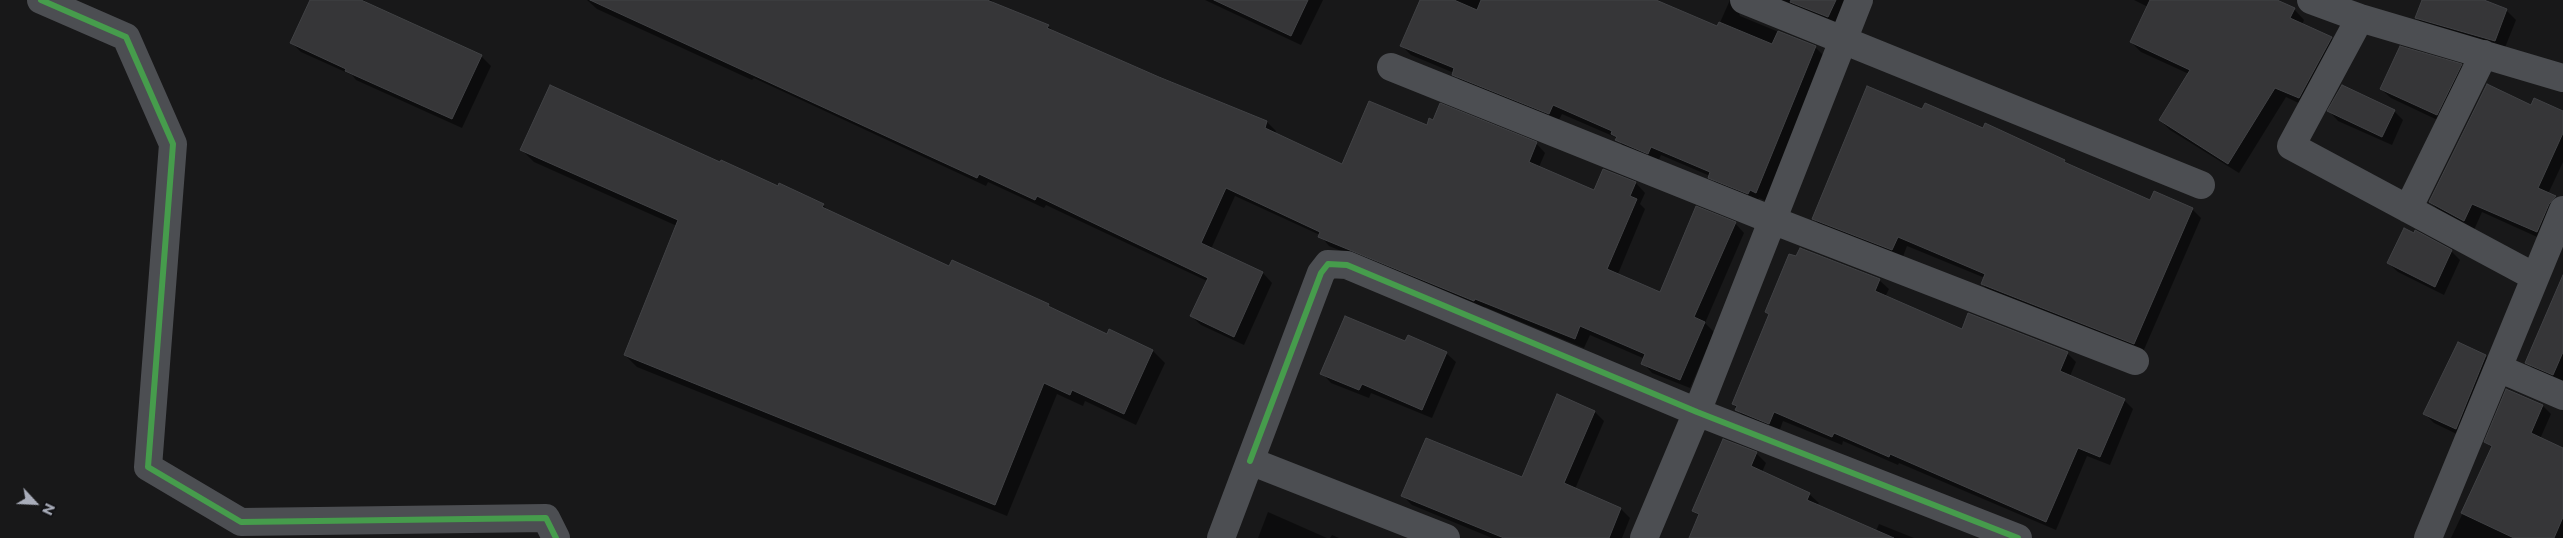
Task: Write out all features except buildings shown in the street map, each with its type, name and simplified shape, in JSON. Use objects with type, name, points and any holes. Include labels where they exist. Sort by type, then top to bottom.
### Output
[{"type":"street","points":[[41,0],[126,37],[173,144],[148,466],[242,522],[546,518],[556,538]]},
{"type":"street","points":[[1744,0],[2201,185]]},
{"type":"street","points":[[1644,538],[1697,412],[1842,39],[1859,0]]},
{"type":"street","points":[[2311,0],[2360,18],[2563,78]]},
{"type":"street","points":[[2360,18],[2291,146],[2535,277]]},
{"type":"street","points":[[2408,209],[2484,54]]},
{"type":"street","points":[[1391,67],[1772,220],[2135,361]]},
{"type":"street","points":[[2428,538],[2563,210]]},
{"type":"street","points":[[1221,538],[1321,273],[1328,264],[1347,265],[1697,412],[2018,538]]},
{"type":"street","points":[[2498,368],[2563,396]]},
{"type":"street","points":[[1250,461],[1446,538]]},
{"type":"cycle path","points":[[41,0],[126,37],[173,144],[148,467],[241,522],[546,518],[556,538]]},
{"type":"cycle path","points":[[1250,461],[1321,273],[1328,264],[1347,265],[1697,412],[2018,538]]}]
